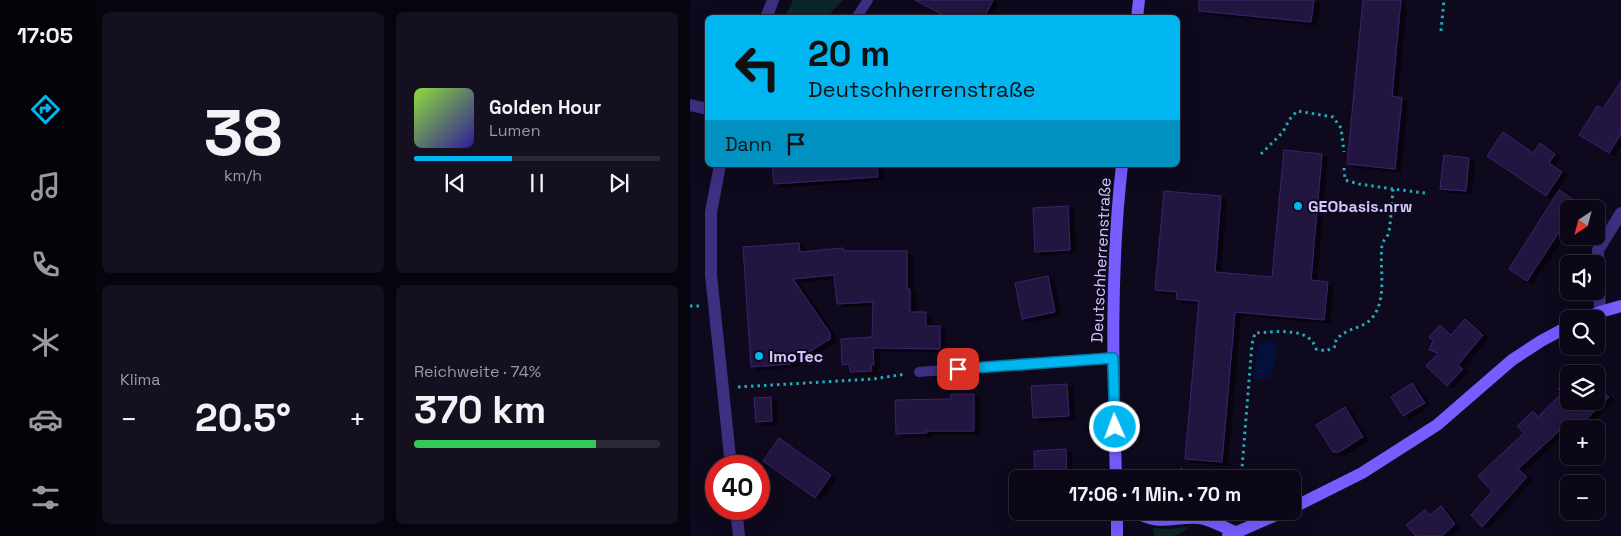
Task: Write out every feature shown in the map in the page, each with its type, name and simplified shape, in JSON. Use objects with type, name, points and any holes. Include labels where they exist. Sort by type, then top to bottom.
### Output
[{"type":"street","points":[[767,15],[773,0]]},
{"type":"street","points":[[1137,15],[1139,0]]},
{"type":"street","points":[[690,105],[705,108]]},
{"type":"street","points":[[720,167],[711,212],[710,275],[730,455]]},
{"type":"street","name":"Deutschherrenstraße","points":[[1116,470],[1113,307],[1122,167]]},
{"type":"street","points":[[1600,310],[1598,250],[1621,214]]},
{"type":"street","points":[[1605,311],[1621,306]]},
{"type":"street","points":[[1301,504],[1362,473],[1437,425],[1512,360],[1541,340],[1560,330]]},
{"type":"street","points":[[737,520],[739,536]]},
{"type":"street","points":[[1116,520],[1117,536]]},
{"type":"street","points":[[1156,520],[1176,520]]},
{"type":"street","points":[[1205,520],[1231,534],[1264,520]]},
{"type":"lane","points":[[858,15],[868,0]]},
{"type":"lane","name":"Deutschherrenstraße","points":[[919,372],[1113,358]]},
{"type":"path","points":[[1441,31],[1444,0]]},
{"type":"path","points":[[1261,154],[1283,132],[1289,120],[1297,111],[1333,117],[1341,128],[1344,152]]},
{"type":"path","points":[[1344,168],[1346,180],[1359,184],[1425,193]]},
{"type":"path","points":[[1241,470],[1252,344],[1255,333],[1273,332],[1306,335],[1314,342],[1316,349],[1326,351],[1336,346],[1336,340],[1342,332],[1365,323],[1372,317],[1379,305],[1382,279],[1382,243],[1389,234],[1393,189]]},
{"type":"path","points":[[722,388],[873,379],[919,372]]},
{"type":"green space","points":[[793,0],[843,0],[829,15],[786,15]]},
{"type":"green space","points":[[1153,528],[1170,529],[1188,528],[1175,536],[1154,536]]},
{"type":"shaded area","points":[[1266,340],[1276,343],[1275,365],[1269,380],[1254,379],[1258,344]]},
{"type":"building","points":[[915,0],[993,0],[986,15],[943,15]]},
{"type":"building","points":[[1199,0],[1314,0],[1311,22],[1199,11]]},
{"type":"building","points":[[1363,0],[1401,0],[1392,96],[1402,98],[1395,169],[1347,164]]},
{"type":"building","points":[[1621,81],[1621,134],[1609,153],[1579,135],[1597,106],[1603,109]]},
{"type":"building","points":[[1503,132],[1533,153],[1540,143],[1555,154],[1549,163],[1562,172],[1546,196],[1487,156]]},
{"type":"building","points":[[1284,150],[1322,154],[1311,280],[1328,282],[1324,320],[1235,312],[1222,462],[1185,459],[1199,301],[1176,299],[1177,292],[1155,290],[1164,191],[1221,196],[1215,272],[1272,277]]},
{"type":"building","points":[[1444,155],[1469,158],[1466,191],[1440,189]]},
{"type":"building","points":[[772,167],[877,167],[878,177],[774,184]]},
{"type":"building","points":[[1559,190],[1574,200],[1560,200],[1560,231],[1527,281],[1509,269]]},
{"type":"building","points":[[1068,206],[1070,250],[1035,252],[1033,208]]},
{"type":"building","points":[[799,243],[800,252],[843,248],[844,251],[907,251],[907,289],[910,289],[910,312],[926,312],[926,326],[940,326],[940,349],[873,348],[874,365],[871,365],[872,371],[850,372],[849,364],[842,365],[841,339],[872,338],[873,302],[837,304],[834,275],[793,279],[830,333],[830,339],[790,364],[751,367],[743,247]]},
{"type":"building","points":[[1048,276],[1055,312],[1022,319],[1015,283]]},
{"type":"building","points":[[1465,319],[1483,335],[1458,365],[1463,369],[1447,386],[1426,366],[1438,353],[1429,350],[1433,341],[1429,337],[1440,325],[1451,335]]},
{"type":"building","points":[[1412,383],[1425,403],[1403,416],[1391,397]]},
{"type":"building","points":[[1067,384],[1069,416],[1033,418],[1031,386]]},
{"type":"building","points":[[1605,393],[1609,397],[1605,401]]},
{"type":"building","points":[[951,394],[974,394],[974,431],[926,431],[927,433],[896,434],[895,400],[951,399]]},
{"type":"building","points":[[1560,395],[1560,410],[1596,410],[1585,420],[1560,420],[1560,430],[1518,469],[1527,477],[1482,527],[1471,515],[1492,491],[1478,476],[1524,433],[1517,426],[1533,411],[1538,417]]},
{"type":"building","points":[[771,397],[772,421],[756,422],[754,398]]},
{"type":"building","points":[[1345,407],[1363,437],[1339,452],[1333,452],[1316,425]]},
{"type":"building","points":[[779,438],[831,475],[815,498],[770,466],[770,455],[767,455]]},
{"type":"building","points":[[1066,449],[1067,470],[1035,470],[1034,451]]},
{"type":"building","points":[[1441,506],[1455,524],[1442,536],[1416,536],[1406,525],[1425,510],[1430,515]]},
{"type":"place","name":"GEObasis.nrw","points":[[1298,206]]},
{"type":"place","name":"ImoTec","points":[[759,356]]},
{"type":"route","points":[[958,369],[1113,358],[1115,427]]}]
